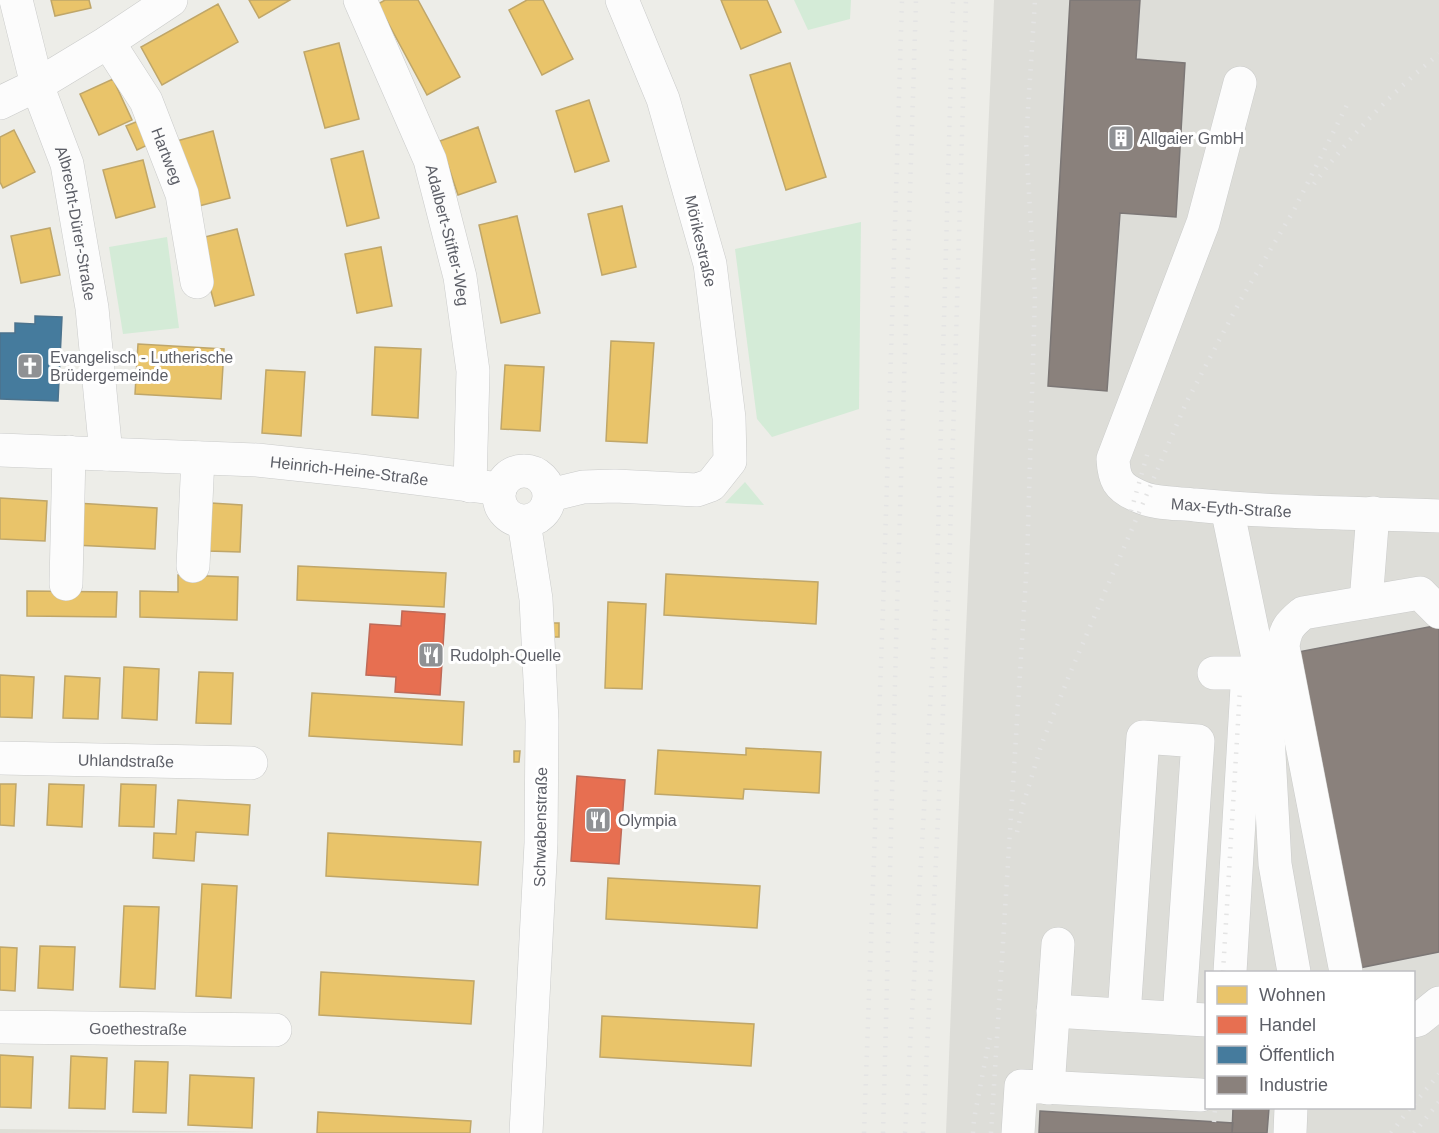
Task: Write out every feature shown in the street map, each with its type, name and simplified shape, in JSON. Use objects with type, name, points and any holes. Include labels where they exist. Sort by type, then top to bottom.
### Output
[{"type":"street","name":"Albrecht-Dürer-Straße","points":[[16,0],[38,85],[67,164],[92,308],[106,454]]},
{"type":"street","points":[[0,103],[38,85],[171,0]]},
{"type":"street","name":"Adalbert-Stifter-Weg","points":[[360,0],[430,160],[460,277],[473,370],[485,487]]},
{"type":"street","name":"Mörikestraße","points":[[550,495],[583,487],[615,486],[697,490],[711,485],[730,461],[729,418],[710,264],[663,99],[622,0]]},
{"type":"street","name":"Hartweg","points":[[108,42],[146,101],[182,194],[197,282]]},
{"type":"street","name":"Max-Eyth-Straße","points":[[1240,83],[1203,223],[1113,459],[1114,474],[1121,486],[1144,498],[1227,508],[1439,516]]},
{"type":"street","name":"Heinrich-Heine-Straße","points":[[0,450],[257,460],[485,487]]},
{"type":"street","points":[[66,584],[69,452]]},
{"type":"street","points":[[193,566],[198,458]]},
{"type":"street","points":[[516,472],[531,472],[544,480],[550,495],[549,503],[540,516],[524,522],[509,517],[504,512],[499,497],[485,487],[503,482],[516,472]]},
{"type":"street","points":[[1227,508],[1254,673],[1268,735],[1275,864],[1294,971]]},
{"type":"street","points":[[1366,602],[1373,513]]},
{"type":"street","name":"Schwabenstraße","points":[[524,522],[536,600],[542,721],[541,843],[526,1133]]},
{"type":"street","points":[[1346,971],[1283,647],[1284,634],[1290,624],[1303,613],[1420,593],[1439,612]]},
{"type":"street","points":[[1214,673],[1254,673]]},
{"type":"street","points":[[1230,971],[1243,744],[1254,673]]},
{"type":"street","points":[[1124,1015],[1143,737],[1243,744]]},
{"type":"street","points":[[1053,1011],[1193,1019],[1198,741]]},
{"type":"street","name":"Uhlandstraße","points":[[0,758],[251,763]]},
{"type":"street","points":[[1048,1088],[1058,944]]},
{"type":"street","points":[[1415,1021],[1439,1003]]},
{"type":"street","name":"Goethestraße","points":[[0,1027],[275,1030]]},
{"type":"street","points":[[1018,1133],[1021,1086],[1201,1095]]},
{"type":"street","points":[[1290,1133],[1291,1109]]},
{"type":"shaded area","points":[[994,0],[1439,0],[1439,1133],[946,1133]]},
{"type":"shaded area","points":[[0,1129],[256,1132],[0,1133]]},
{"type":"green space","points":[[794,0],[851,0],[850,19],[808,30]]},
{"type":"green space","points":[[861,222],[859,409],[772,437],[757,419],[735,249]]},
{"type":"green space","points":[[167,237],[179,328],[123,334],[109,247]]},
{"type":"green space","points":[[745,482],[764,505],[725,503]]},
{"type":"building: Wohnen","points":[[51,0],[89,0],[91,8],[55,16]]},
{"type":"building: Wohnen","points":[[249,0],[290,0],[259,18]]},
{"type":"building: Wohnen","points":[[385,0],[418,0],[460,77],[427,95],[378,4]]},
{"type":"building: Wohnen","points":[[527,0],[543,0],[573,59],[542,75],[509,10]]},
{"type":"building: Wohnen","points":[[721,0],[767,0],[781,32],[741,49]]},
{"type":"building: Wohnen","points":[[218,4],[238,42],[162,85],[141,47]]},
{"type":"building: Wohnen","points":[[339,43],[359,119],[325,128],[304,52]]},
{"type":"building: Wohnen","points":[[790,63],[826,177],[786,190],[750,75]]},
{"type":"building: Wohnen","points":[[113,79],[132,120],[99,135],[80,94]]},
{"type":"building: Wohnen","points":[[589,100],[609,161],[575,172],[556,111]]},
{"type":"building: Wohnen","points":[[146,118],[156,141],[137,150],[126,126]]},
{"type":"building: Wohnen","points":[[478,127],[496,182],[458,195],[440,141]]},
{"type":"building: Wohnen","points":[[14,130],[35,172],[3,188],[0,182],[0,137]]},
{"type":"building: Wohnen","points":[[213,131],[230,198],[191,208],[173,142]]},
{"type":"building: Wohnen","points":[[363,151],[379,218],[347,226],[331,159]]},
{"type":"building: Wohnen","points":[[143,160],[155,207],[116,218],[103,170]]},
{"type":"building: Wohnen","points":[[622,206],[636,267],[602,275],[588,214]]},
{"type":"building: Wohnen","points":[[517,216],[540,313],[501,323],[479,225]]},
{"type":"building: Wohnen","points":[[50,228],[60,275],[21,283],[11,236]]},
{"type":"building: Wohnen","points":[[237,229],[254,295],[215,306],[197,239]]},
{"type":"building: Wohnen","points":[[381,247],[392,306],[357,313],[345,254]]},
{"type":"building: Wohnen","points":[[611,341],[654,343],[647,443],[606,441]]},
{"type":"building: Wohnen","points":[[138,344],[224,349],[221,399],[135,394]]},
{"type":"building: Wohnen","points":[[375,347],[421,349],[418,418],[372,415]]},
{"type":"building: Wohnen","points":[[505,365],[544,367],[540,431],[501,429]]},
{"type":"building: Wohnen","points":[[266,370],[305,372],[301,436],[262,433]]},
{"type":"building: Wohnen","points":[[0,498],[47,501],[45,541],[0,539]]},
{"type":"building: Wohnen","points":[[76,503],[157,508],[155,549],[74,545]]},
{"type":"building: Wohnen","points":[[211,503],[242,505],[240,552],[208,551]]},
{"type":"building: Wohnen","points":[[298,566],[446,573],[444,607],[297,600]]},
{"type":"building: Wohnen","points":[[666,574],[818,582],[816,624],[664,615]]},
{"type":"building: Wohnen","points":[[178,575],[238,577],[237,620],[140,617],[140,591],[178,592]]},
{"type":"building: Wohnen","points":[[27,591],[117,592],[116,617],[27,616]]},
{"type":"building: Wohnen","points":[[608,602],[646,604],[642,689],[605,688]]},
{"type":"building: Wohnen","points":[[553,623],[559,623],[559,637],[553,637]]},
{"type":"building: Wohnen","points":[[124,667],[159,669],[157,720],[122,718]]},
{"type":"building: Wohnen","points":[[199,672],[233,673],[231,724],[196,723]]},
{"type":"building: Wohnen","points":[[0,675],[34,677],[32,718],[0,717]]},
{"type":"building: Wohnen","points":[[65,676],[100,678],[98,719],[63,718]]},
{"type":"building: Wohnen","points":[[312,693],[464,702],[462,745],[309,736]]},
{"type":"building: Wohnen","points":[[746,748],[821,752],[819,793],[744,789],[743,799],[655,794],[658,750],[746,755]]},
{"type":"building: Wohnen","points":[[514,751],[520,751],[519,762],[514,762]]},
{"type":"building: Wohnen","points":[[0,784],[16,784],[14,826],[0,825]]},
{"type":"building: Wohnen","points":[[49,784],[84,785],[82,827],[47,825]]},
{"type":"building: Wohnen","points":[[121,784],[156,785],[154,827],[119,826]]},
{"type":"building: Wohnen","points":[[178,800],[250,805],[248,835],[196,832],[194,861],[153,858],[154,833],[176,834]]},
{"type":"building: Wohnen","points":[[328,833],[481,842],[478,885],[326,876]]},
{"type":"building: Wohnen","points":[[608,878],[760,886],[757,928],[606,919]]},
{"type":"building: Wohnen","points":[[202,884],[237,886],[231,998],[196,996]]},
{"type":"building: Wohnen","points":[[124,906],[159,907],[155,989],[120,987]]},
{"type":"building: Wohnen","points":[[40,946],[75,947],[73,990],[38,988]]},
{"type":"building: Wohnen","points":[[0,947],[17,948],[15,991],[0,990]]},
{"type":"building: Wohnen","points":[[321,972],[474,981],[471,1024],[319,1015]]},
{"type":"building: Wohnen","points":[[602,1016],[754,1024],[751,1066],[600,1057]]},
{"type":"building: Wohnen","points":[[0,1055],[33,1057],[31,1108],[0,1107]]},
{"type":"building: Wohnen","points":[[71,1056],[107,1058],[105,1109],[69,1108]]},
{"type":"building: Wohnen","points":[[135,1061],[168,1062],[166,1113],[133,1112]]},
{"type":"building: Wohnen","points":[[190,1075],[254,1078],[252,1128],[188,1125]]},
{"type":"building: Wohnen","points":[[318,1112],[471,1121],[470,1133],[317,1133]]},
{"type":"building: Handel","points":[[402,611],[445,614],[440,695],[395,692],[396,677],[366,675],[370,624],[401,626]]},
{"type":"building: Handel","name":"Olympia","points":[[577,776],[625,780],[619,864],[571,861]]},
{"type":"building: Öffentlich","name":"Evangelisch - Lutherische Brüdergemeinde","points":[[35,316],[62,317],[58,401],[0,399],[0,333],[15,333],[15,323],[35,324]]},
{"type":"building: Industrie","name":"Allgaier GmbH","points":[[1070,0],[1140,0],[1136,59],[1185,63],[1176,217],[1120,213],[1107,391],[1048,386]]},
{"type":"building: Industrie","points":[[1439,625],[1439,952],[1354,969],[1298,652]]},
{"type":"building: Industrie","points":[[1233,1109],[1269,1109],[1267,1133],[1232,1133]]},
{"type":"building: Industrie","points":[[1040,1111],[1233,1123],[1232,1133],[1039,1133]]},
{"type":"railway","points":[[864,1133],[902,0]]},
{"type":"railway","points":[[883,1133],[916,0]]},
{"type":"railway","points":[[905,1133],[936,605],[953,0]]},
{"type":"railway","points":[[923,1133],[948,607],[966,0]]},
{"type":"railway","points":[[991,1133],[1027,562],[1035,295],[1026,142],[1035,0]]},
{"type":"railway","points":[[1314,184],[1372,115],[1439,54]]},
{"type":"railway","points":[[1017,832],[1042,743],[1186,403],[1240,301],[1294,210],[1347,105]]},
{"type":"railway","points":[[1131,511],[1148,452]]},
{"type":"railway","points":[[1223,971],[1240,689]]},
{"type":"railway","points":[[973,1133],[990,1036]]},
{"type":"railway","points":[[1415,1103],[1439,1074]]},
{"type":"railway","points":[[1414,1133],[1439,1102]]},
{"type":"railway","points":[[1214,1122],[1215,1109]]},
{"type":"railway","points":[[1391,1133],[1409,1109]]},
{"type":"place","name":"Allgaier GmbH","points":[[1121,138]]},
{"type":"place","name":"Evangelisch - Lutherische Brüdergemeinde","points":[[30,366]]},
{"type":"place","name":"Rudolph-Quelle","points":[[431,655]]},
{"type":"place","name":"Olympia","points":[[598,820]]}]
